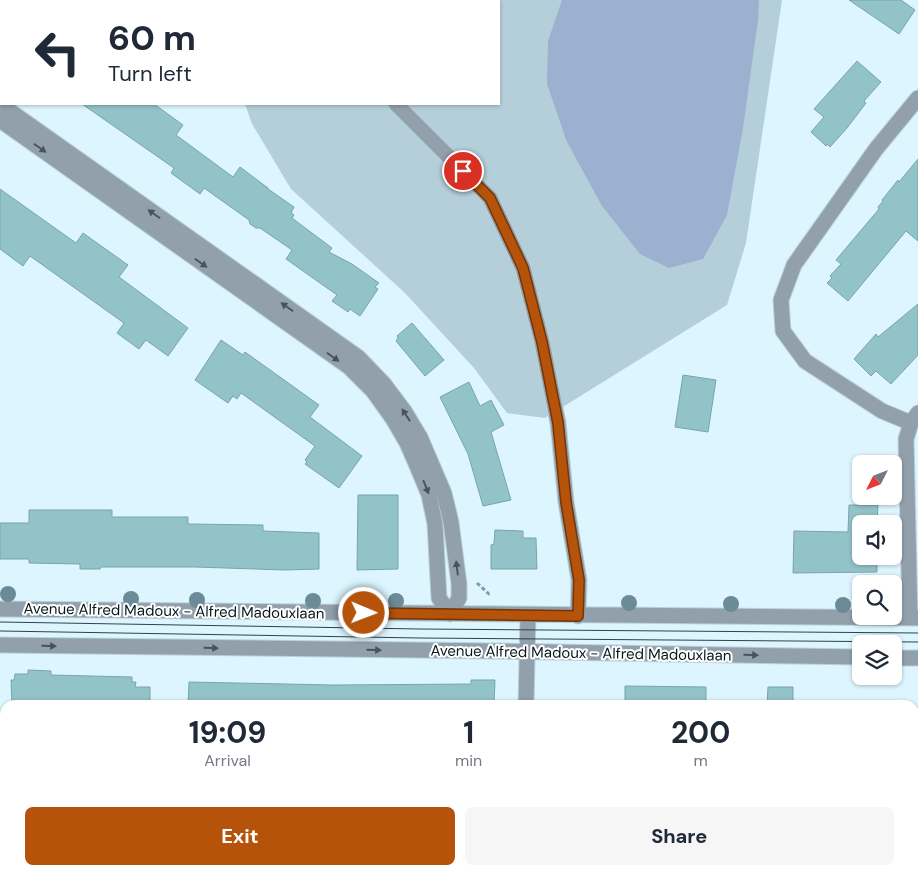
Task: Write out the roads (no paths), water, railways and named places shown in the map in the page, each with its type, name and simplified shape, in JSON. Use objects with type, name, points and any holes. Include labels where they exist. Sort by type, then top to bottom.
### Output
[{"type":"street","points":[[914,618],[906,439],[915,418],[882,411],[805,361],[783,332],[781,300],[794,265],[876,149],[918,98]]},
{"type":"street","points":[[0,120],[349,368],[373,391],[393,418],[407,443],[429,495],[435,524],[439,598],[450,614],[459,598],[451,522],[444,493],[420,437],[405,412],[384,384],[358,357],[1,105]]},
{"type":"street","points":[[397,105],[490,198],[523,268],[542,342],[558,423],[566,502],[579,580],[578,616]]},
{"type":"street","name":"Avenue Alfred Madoux - Alfred Madouxlaan","points":[[0,609],[914,618]]},
{"type":"street","points":[[526,700],[528,615]]},
{"type":"street","name":"Avenue Alfred Madoux - Alfred Madouxlaan","points":[[0,645],[852,657]]},
{"type":"street","points":[[902,658],[918,658]]},
{"type":"water","points":[[562,0],[759,0],[743,128],[727,215],[703,259],[669,268],[640,254],[602,206],[567,142],[547,84],[548,41]]},
{"type":"tram line","points":[[0,622],[420,629],[918,633]]},
{"type":"tram line","points":[[0,631],[420,638],[918,642]]}]
